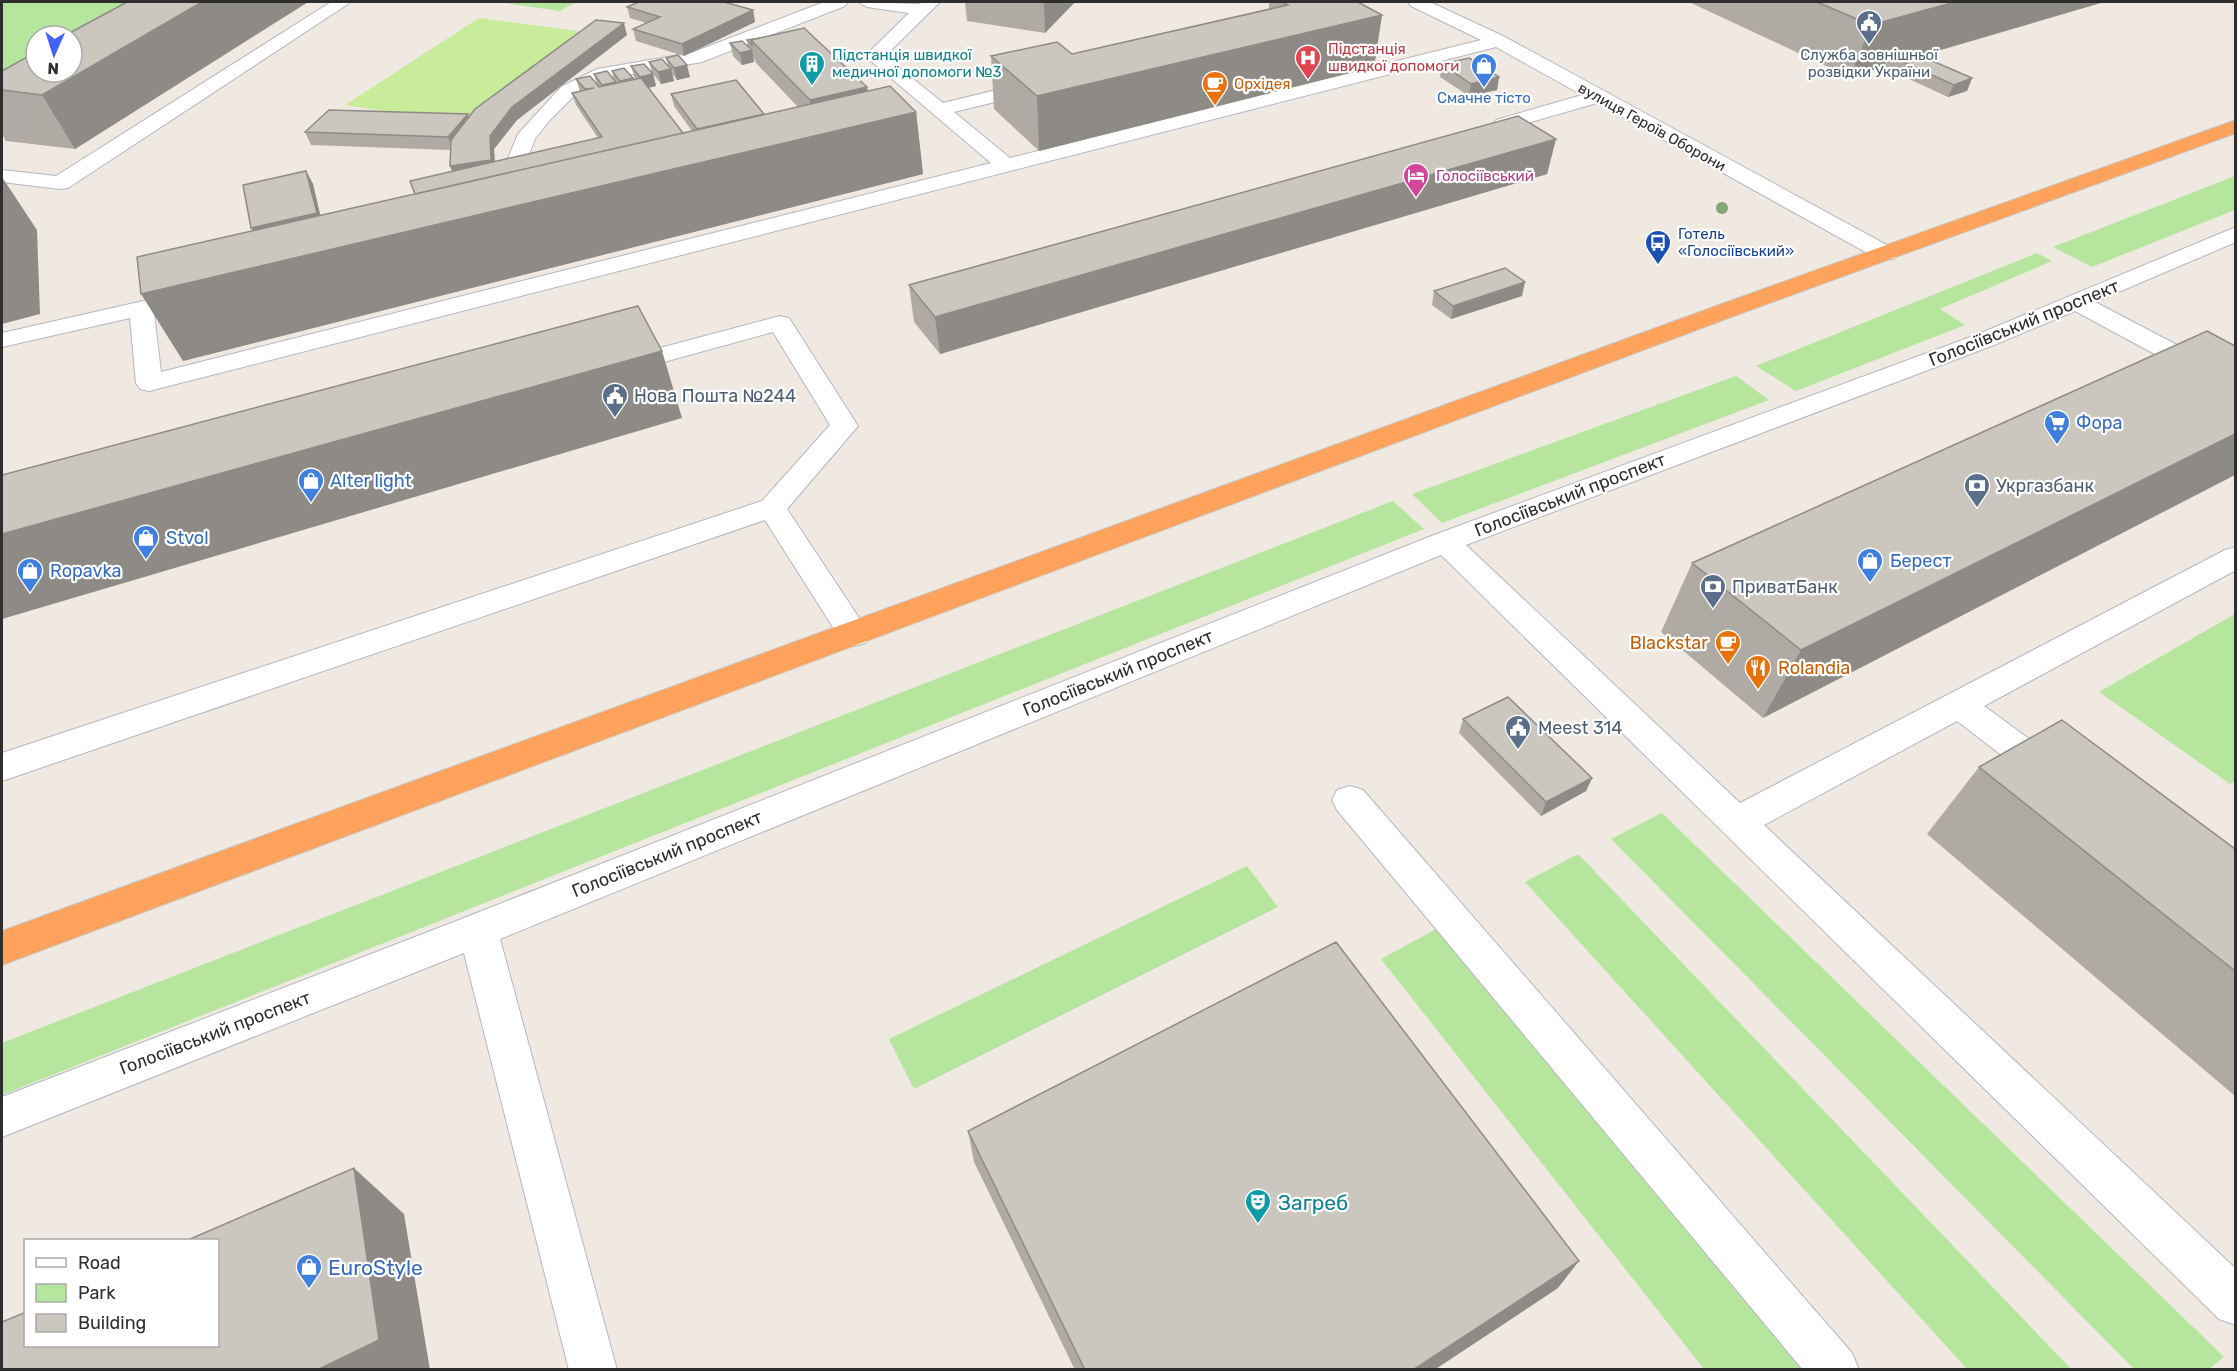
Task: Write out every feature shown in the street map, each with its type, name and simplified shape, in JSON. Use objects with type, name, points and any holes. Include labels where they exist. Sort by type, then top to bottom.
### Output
[{"type":"highway","points":[[2,948],[2235,126]]},
{"type":"street","points":[[2,176],[60,183],[342,2]]},
{"type":"street","points":[[518,161],[525,138],[542,117],[568,92],[603,73],[694,58],[839,2]]},
{"type":"street","points":[[867,2],[928,6]]},
{"type":"street","name":"вулиця Героїв Оборони","points":[[1421,2],[1498,41],[1886,254]]},
{"type":"street","points":[[928,6],[874,56],[1008,167]]},
{"type":"street","points":[[141,309],[149,383],[1498,41]]},
{"type":"street","points":[[1386,53],[1406,66]]},
{"type":"street","points":[[940,110],[1059,81]]},
{"type":"street","points":[[1503,124],[1597,97]]},
{"type":"street","name":"Голосіївський проспект","points":[[2,1117],[478,930],[1445,542],[2078,303],[2235,234]]},
{"type":"street","points":[[2,340],[182,299]]},
{"type":"street","points":[[2078,303],[2235,387]]},
{"type":"street","points":[[2,767],[772,508],[844,426],[780,323],[596,373]]},
{"type":"street","points":[[772,508],[854,635]]},
{"type":"street","points":[[1445,542],[2235,1302]]},
{"type":"street","points":[[1737,822],[2235,557]]},
{"type":"street","points":[[1958,704],[2073,791]]},
{"type":"street","points":[[1350,800],[1835,1370]]},
{"type":"street","points":[[478,930],[593,1370]]},
{"type":"green space","points":[[2,2],[149,2],[84,31],[84,24],[24,24],[24,73],[2,85]]},
{"type":"green space","points":[[497,2],[576,2],[560,11]]},
{"type":"green space","points":[[479,18],[593,33],[469,124],[345,105]]},
{"type":"green space","points":[[2235,176],[2235,210],[2092,267],[2053,247]]},
{"type":"green space","points":[[2037,253],[2052,261],[1940,309],[1965,325],[1796,391],[1756,366]]},
{"type":"green space","points":[[1736,376],[1769,400],[1442,523],[1412,494]]},
{"type":"green space","points":[[1393,501],[1424,529],[2,1095],[2,1043]]},
{"type":"green space","points":[[2235,614],[2236,781],[2230,784],[2099,692]]},
{"type":"green space","points":[[1662,813],[2224,1357],[2209,1369],[2134,1369],[1611,839]]},
{"type":"green space","points":[[1578,854],[2071,1369],[1967,1369],[1525,882]]},
{"type":"green space","points":[[1247,866],[1278,907],[914,1089],[889,1039]]},
{"type":"green space","points":[[1440,927],[1808,1369],[1704,1369],[1381,959]]},
{"type":"building","points":[[127,2],[202,2],[84,71],[84,25]]},
{"type":"building","points":[[639,2],[724,2],[753,10],[682,44],[633,29],[660,17],[627,7]]},
{"type":"building","points":[[1282,2],[1358,2],[1382,15],[1037,96],[991,56],[1057,42],[1072,54],[1288,5]]},
{"type":"building","points":[[1817,2],[1955,2],[1871,25]]},
{"type":"building","points":[[596,20],[624,23],[512,107],[490,136],[491,160],[450,166],[451,140],[475,109]]},
{"type":"building","points":[[804,28],[867,87],[810,100],[751,40]]},
{"type":"building","points":[[742,41],[752,50],[740,53],[730,43]]},
{"type":"building","points":[[1907,50],[1972,78],[1954,85],[1888,55]]},
{"type":"building","points":[[678,55],[687,65],[674,68],[666,58]]},
{"type":"building","points":[[1469,58],[1499,77],[1471,84],[1442,64]]},
{"type":"building","points":[[24,59],[24,84],[61,84],[42,95],[2,90],[2,71]]},
{"type":"building","points":[[662,59],[671,69],[658,72],[649,62]]},
{"type":"building","points":[[644,64],[653,74],[640,77],[631,66]]},
{"type":"building","points":[[624,68],[633,78],[620,81],[612,71]]},
{"type":"building","points":[[607,71],[616,82],[602,85],[594,74]]},
{"type":"building","points":[[590,76],[599,87],[641,78],[683,133],[415,194],[410,181],[602,137],[572,93],[594,88],[585,89],[576,79]]},
{"type":"building","points":[[736,80],[764,114],[697,129],[671,94]]},
{"type":"building","points":[[890,86],[916,112],[141,294],[137,257]]},
{"type":"building","points":[[329,110],[468,114],[448,137],[305,132]]},
{"type":"building","points":[[1518,116],[1556,139],[935,317],[909,285]]},
{"type":"building","points":[[306,171],[317,213],[251,228],[243,185]]},
{"type":"building","points":[[1505,268],[1525,282],[1453,306],[1434,291]]},
{"type":"building","points":[[638,306],[662,351],[2,534],[2,475]]},
{"type":"building","points":[[2207,331],[2235,346],[2235,434],[1801,650],[1692,563]]},
{"type":"building","points":[[1508,697],[1592,778],[1546,802],[1463,719]]},
{"type":"building","points":[[2062,720],[2235,849],[2235,971],[1979,767]]},
{"type":"building","name":"Загреб","points":[[1336,942],[1579,1261],[1413,1370],[1085,1370],[968,1131]]},
{"type":"building","points":[[354,1168],[379,1340],[317,1370],[2,1370],[2,1322],[24,1313],[24,1347],[219,1347],[219,1239],[190,1239]]},
{"type":"place","name":"Служба зовнішньої розвідки України","points":[[1869,46]]},
{"type":"place","name":"Підстанція швидкої допомоги","points":[[1308,81]]},
{"type":"place","name":"Підстанція швидкої медичної допомоги №3","points":[[812,87]]},
{"type":"place","name":"Смачне тісто","points":[[1484,89]]},
{"type":"place","name":"Орхідея","points":[[1215,107]]},
{"type":"place","name":"Голосіївський","points":[[1416,199]]},
{"type":"place","name":"Готель «Голосіївський»","points":[[1658,266]]},
{"type":"place","name":"Нова Пошта №244","points":[[615,419]]},
{"type":"place","name":"Фора","points":[[2057,446]]},
{"type":"place","name":"Alter light","points":[[311,504]]},
{"type":"place","name":"Укргазбанк","points":[[1977,509]]},
{"type":"place","name":"Stvol","points":[[146,561]]},
{"type":"place","name":"Берест","points":[[1870,584]]},
{"type":"place","name":"Ropavka","points":[[30,594]]},
{"type":"place","name":"ПриватБанк","points":[[1713,610]]},
{"type":"place","name":"Blackstar","points":[[1728,666]]},
{"type":"place","name":"Rolandia","points":[[1758,691]]},
{"type":"place","name":"Meest 314","points":[[1518,751]]},
{"type":"place","name":"Загреб","points":[[1258,1225]]},
{"type":"place","name":"EuroStyle","points":[[309,1290]]}]
